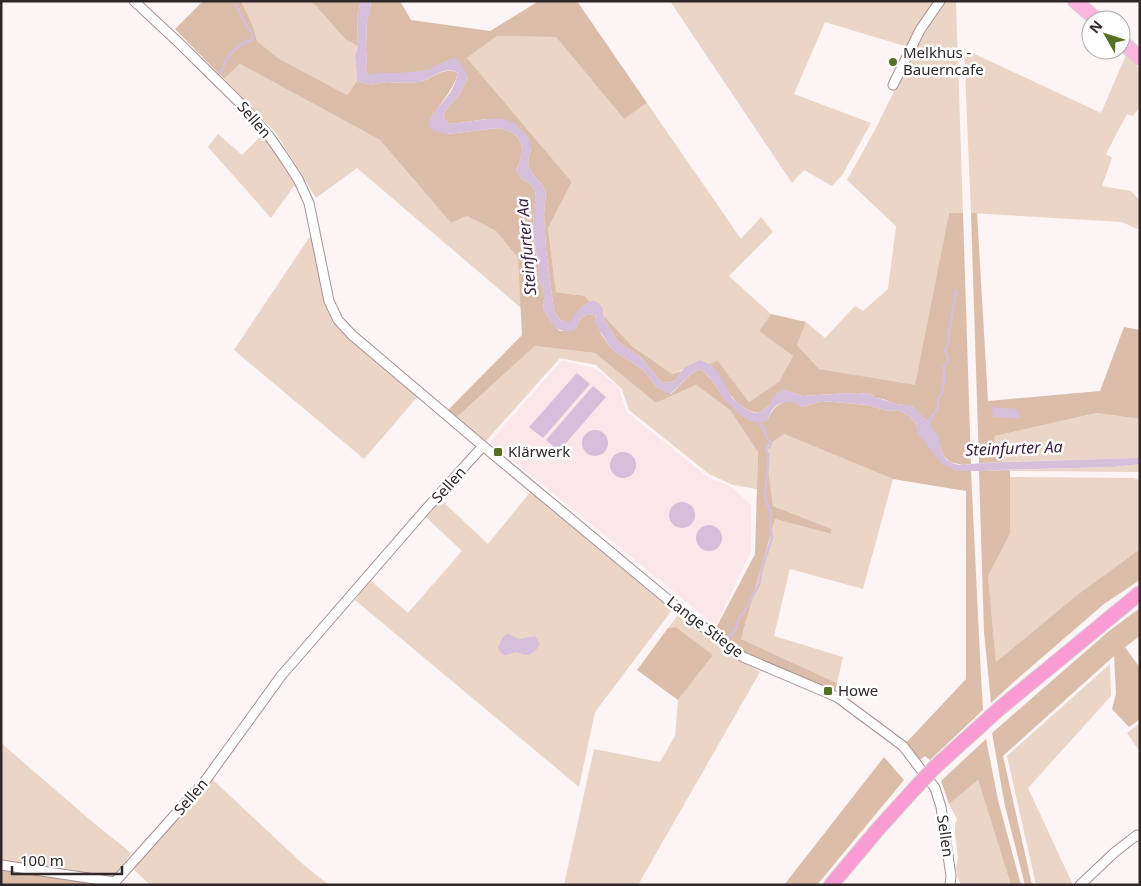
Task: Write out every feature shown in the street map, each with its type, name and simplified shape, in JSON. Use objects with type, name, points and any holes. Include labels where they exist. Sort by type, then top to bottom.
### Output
[{"type":"highway","points":[[830,885],[935,767],[999,708],[1140,593]]},
{"type":"main road","points":[[1075,1],[1085,10]]},
{"type":"street","name":"Sellen","points":[[1,865],[115,882],[205,781],[281,676],[483,446],[352,335],[338,320],[329,301],[309,203],[298,179],[269,136],[243,106],[134,1]]},
{"type":"street","points":[[893,85],[920,30],[940,1]]},
{"type":"street","name":"Lange Stiege","points":[[483,446],[678,608],[743,657],[837,698],[888,734],[903,746],[935,788]]},
{"type":"street","name":"Sellen","points":[[935,788],[940,807],[951,876],[950,885]]},
{"type":"street","points":[[1080,885],[1132,838],[1137,835],[1140,837]]},
{"type":"shaded area","points":[[203,1],[241,1],[253,26],[257,41],[278,58],[347,95],[357,81],[371,84],[386,82],[402,83],[423,81],[447,71],[458,73],[450,91],[431,118],[447,134],[498,128],[511,132],[518,138],[522,153],[516,170],[521,178],[535,190],[533,231],[539,282],[544,291],[543,309],[560,331],[576,328],[580,319],[588,314],[595,315],[601,334],[611,348],[642,369],[656,387],[671,394],[691,374],[699,369],[712,380],[725,400],[768,419],[777,405],[786,402],[796,403],[802,407],[822,401],[868,405],[888,411],[898,410],[909,416],[916,424],[919,434],[957,471],[971,471],[983,710],[930,760],[925,756],[920,760],[906,743],[966,679],[966,491],[893,479],[784,434],[767,446],[773,506],[832,529],[831,534],[775,519],[741,639],[837,683],[835,692],[745,654],[715,630],[755,554],[758,452],[730,410],[696,385],[656,403],[595,353],[535,346],[457,417],[448,410],[522,335],[518,258],[496,231],[467,216],[451,223],[380,140],[240,64],[224,79],[175,29]]},
{"type":"shaded area","points":[[241,1],[310,1],[316,6],[346,40],[358,46],[355,56],[357,81],[347,95],[278,58],[257,41],[253,26]]},
{"type":"shaded area","points":[[310,1],[361,1],[357,16],[358,46],[346,40]]},
{"type":"shaded area","points":[[361,1],[371,1],[367,19],[367,64],[365,69],[368,75],[427,70],[456,58],[461,63],[468,77],[460,94],[443,115],[445,120],[450,124],[504,119],[514,123],[529,137],[531,149],[528,166],[546,193],[544,213],[546,249],[554,311],[560,320],[570,322],[585,305],[593,300],[599,303],[603,309],[604,319],[616,339],[623,346],[641,357],[660,381],[664,383],[675,381],[684,368],[700,360],[711,365],[717,371],[732,398],[744,408],[754,413],[759,413],[771,404],[771,400],[778,392],[784,390],[803,396],[866,393],[875,398],[897,404],[910,405],[935,431],[942,452],[947,460],[957,464],[1140,458],[1140,464],[1113,467],[957,471],[941,463],[918,434],[916,424],[909,416],[898,410],[888,411],[868,405],[822,401],[802,407],[786,402],[775,407],[766,421],[756,422],[743,417],[724,399],[711,379],[699,369],[670,394],[656,387],[642,369],[611,348],[594,322],[595,315],[588,314],[580,319],[572,332],[556,328],[543,309],[544,291],[539,282],[533,231],[535,190],[521,178],[516,170],[522,153],[518,138],[507,130],[498,128],[447,134],[434,131],[428,124],[435,111],[453,88],[458,73],[453,71],[443,71],[418,82],[371,84],[357,81],[355,56],[358,46],[357,16]]},
{"type":"shaded area","points":[[371,1],[400,1],[411,20],[490,31],[539,1],[577,1],[647,103],[624,119],[556,37],[497,36],[467,58],[572,182],[548,228],[556,292],[585,296],[590,302],[583,306],[570,323],[560,320],[554,311],[546,249],[544,213],[546,193],[528,166],[531,149],[504,119],[450,124],[445,120],[443,115],[460,94],[468,77],[446,61],[421,72],[368,76],[365,69],[367,64],[367,19]]},
{"type":"shaded area","points":[[670,1],[935,1],[908,47],[825,22],[794,94],[871,123],[843,174],[832,186],[804,170],[792,183]]},
{"type":"shaded area","points":[[945,1],[956,1],[963,213],[949,213],[915,386],[819,369],[797,345],[806,322],[825,338],[855,306],[863,311],[888,289],[896,226],[847,180],[875,130],[923,32]]},
{"type":"shaded area","points":[[497,36],[556,37],[624,119],[647,103],[741,239],[761,217],[773,232],[729,276],[771,314],[759,331],[793,356],[780,382],[749,402],[718,361],[708,364],[700,361],[672,374],[632,346],[604,316],[603,309],[594,300],[590,302],[585,296],[556,292],[548,228],[572,182],[467,58]]},
{"type":"shaded area","points":[[964,49],[1101,113],[1124,60],[1131,60],[1140,69],[1140,107],[1133,116],[1127,114],[1106,154],[1112,158],[1102,186],[1131,191],[1140,201],[1140,230],[1122,222],[971,213]]},
{"type":"shaded area","points":[[240,64],[380,140],[451,223],[467,216],[496,231],[518,258],[521,308],[357,168],[316,198],[276,133],[224,79]]},
{"type":"shaded area","points":[[218,134],[242,155],[263,134],[297,182],[271,218],[208,147]]},
{"type":"shaded area","points":[[949,213],[963,213],[971,464],[963,465],[950,462],[943,455],[936,433],[912,406],[896,404],[875,398],[866,393],[803,396],[784,390],[771,404],[759,413],[750,411],[736,402],[711,365],[708,364],[718,361],[749,402],[779,382],[793,356],[759,331],[771,314],[806,322],[797,345],[819,369],[915,385]]},
{"type":"shaded area","points":[[971,213],[977,213],[988,401],[1100,391],[1124,327],[1140,330],[1140,419],[1097,413],[995,436],[993,449],[1003,462],[979,463]]},
{"type":"shaded area","points":[[315,229],[328,302],[344,332],[419,395],[364,459],[234,350]]},
{"type":"shaded area","points":[[604,316],[632,346],[672,374],[682,371],[675,381],[664,383],[660,381],[641,357],[623,346],[616,339]]},
{"type":"shaded area","points":[[535,346],[595,353],[656,403],[696,385],[730,410],[758,452],[757,489],[733,485],[709,474],[629,410],[622,389],[596,365],[560,358],[485,442],[457,417]]},
{"type":"shaded area","points":[[562,360],[596,369],[618,387],[627,412],[709,478],[732,487],[751,505],[751,551],[716,626],[490,442]]},
{"type":"shaded area","points":[[577,373],[590,384],[543,438],[529,427]]},
{"type":"shaded area","points":[[593,386],[606,397],[559,451],[546,440]]},
{"type":"shaded area","points":[[992,407],[1018,409],[1020,418],[993,417]]},
{"type":"shaded area","points":[[1098,413],[1140,419],[1140,458],[1003,462],[993,449],[995,436]]},
{"type":"shaded area","points":[[595,430],[604,434],[608,443],[604,452],[595,456],[586,452],[582,443],[586,434]]},
{"type":"shaded area","points":[[784,434],[893,479],[863,589],[790,569],[774,636],[843,657],[837,683],[741,639],[775,519],[831,534],[832,529],[773,506],[767,446]]},
{"type":"shaded area","points":[[623,452],[632,456],[636,465],[632,474],[623,478],[614,474],[610,465],[614,456]]},
{"type":"shaded area","points":[[1140,464],[1140,472],[1008,470],[1113,467]]},
{"type":"shaded area","points":[[979,471],[1010,471],[1010,534],[988,576],[996,662],[1077,595],[1140,549],[1140,580],[1104,604],[991,703],[984,632]]},
{"type":"shaded area","points":[[1010,477],[1133,478],[1140,480],[1140,549],[1077,595],[996,662],[988,576],[1010,534]]},
{"type":"shaded area","points":[[531,491],[672,610],[595,712],[579,787],[355,600],[370,580],[408,613],[462,551],[425,516],[440,499],[488,544]]},
{"type":"shaded area","points":[[682,502],[691,506],[695,515],[691,524],[682,528],[673,524],[669,515],[673,506]]},
{"type":"shaded area","points":[[709,525],[718,529],[722,538],[718,547],[709,551],[700,547],[696,538],[700,529]]},
{"type":"shaded area","points":[[1140,608],[1140,636],[1125,647],[1140,668],[1140,719],[1129,727],[1112,709],[1116,694],[1114,656],[1003,756],[1032,885],[1025,885],[1005,806],[992,733],[1109,631]]},
{"type":"shaded area","points":[[679,614],[743,662],[760,672],[638,885],[564,885],[594,749],[660,762],[675,736],[678,700],[713,655],[676,627],[668,628]]},
{"type":"shaded area","points":[[676,627],[713,655],[678,700],[637,670],[668,628]]},
{"type":"shaded area","points":[[506,634],[520,639],[535,636],[540,644],[538,648],[527,655],[517,652],[504,655],[498,647]]},
{"type":"shaded area","points":[[1110,664],[1111,696],[1028,788],[1073,885],[1036,885],[1007,756]]},
{"type":"shaded area","points":[[1140,723],[1140,752],[1127,733]]},
{"type":"shaded area","points":[[986,739],[998,800],[1021,885],[1011,885],[978,780],[949,804],[941,781]]},
{"type":"shaded area","points":[[1,743],[131,853],[114,879],[1,862]]},
{"type":"shaded area","points":[[884,757],[904,780],[817,885],[784,885]]},
{"type":"shaded area","points":[[211,778],[305,866],[329,885],[150,885],[133,869]]},
{"type":"shaded area","points":[[978,780],[1011,885],[961,885],[957,876],[958,857],[955,825],[957,819],[949,804]]},
{"type":"shaded area","points":[[1,869],[86,881],[84,885],[1,885]]},
{"type":"waterway","points":[[217,75],[223,69],[225,61],[232,52],[240,45],[253,39],[234,1]]},
{"type":"waterway","points":[[927,425],[938,407],[938,398],[943,392],[942,387],[945,375],[943,368],[948,359],[945,350],[949,342],[948,338],[956,291]]},
{"type":"waterway","points":[[727,638],[735,631],[739,618],[759,585],[772,538],[770,526],[771,513],[765,498],[768,461],[768,454],[765,449],[770,447],[771,443],[765,435],[760,422]]},
{"type":"place","name":"Melkhus - Bauerncafe","points":[[893,62]]},
{"type":"place","name":"Klärwerk","points":[[498,452]]},
{"type":"place","name":"Howe","points":[[828,691]]},
{"type":"water label","name":"Steinfurter Aa","points":[[526,247]]},
{"type":"water label","name":"Steinfurter Aa","points":[[1014,448]]}]
